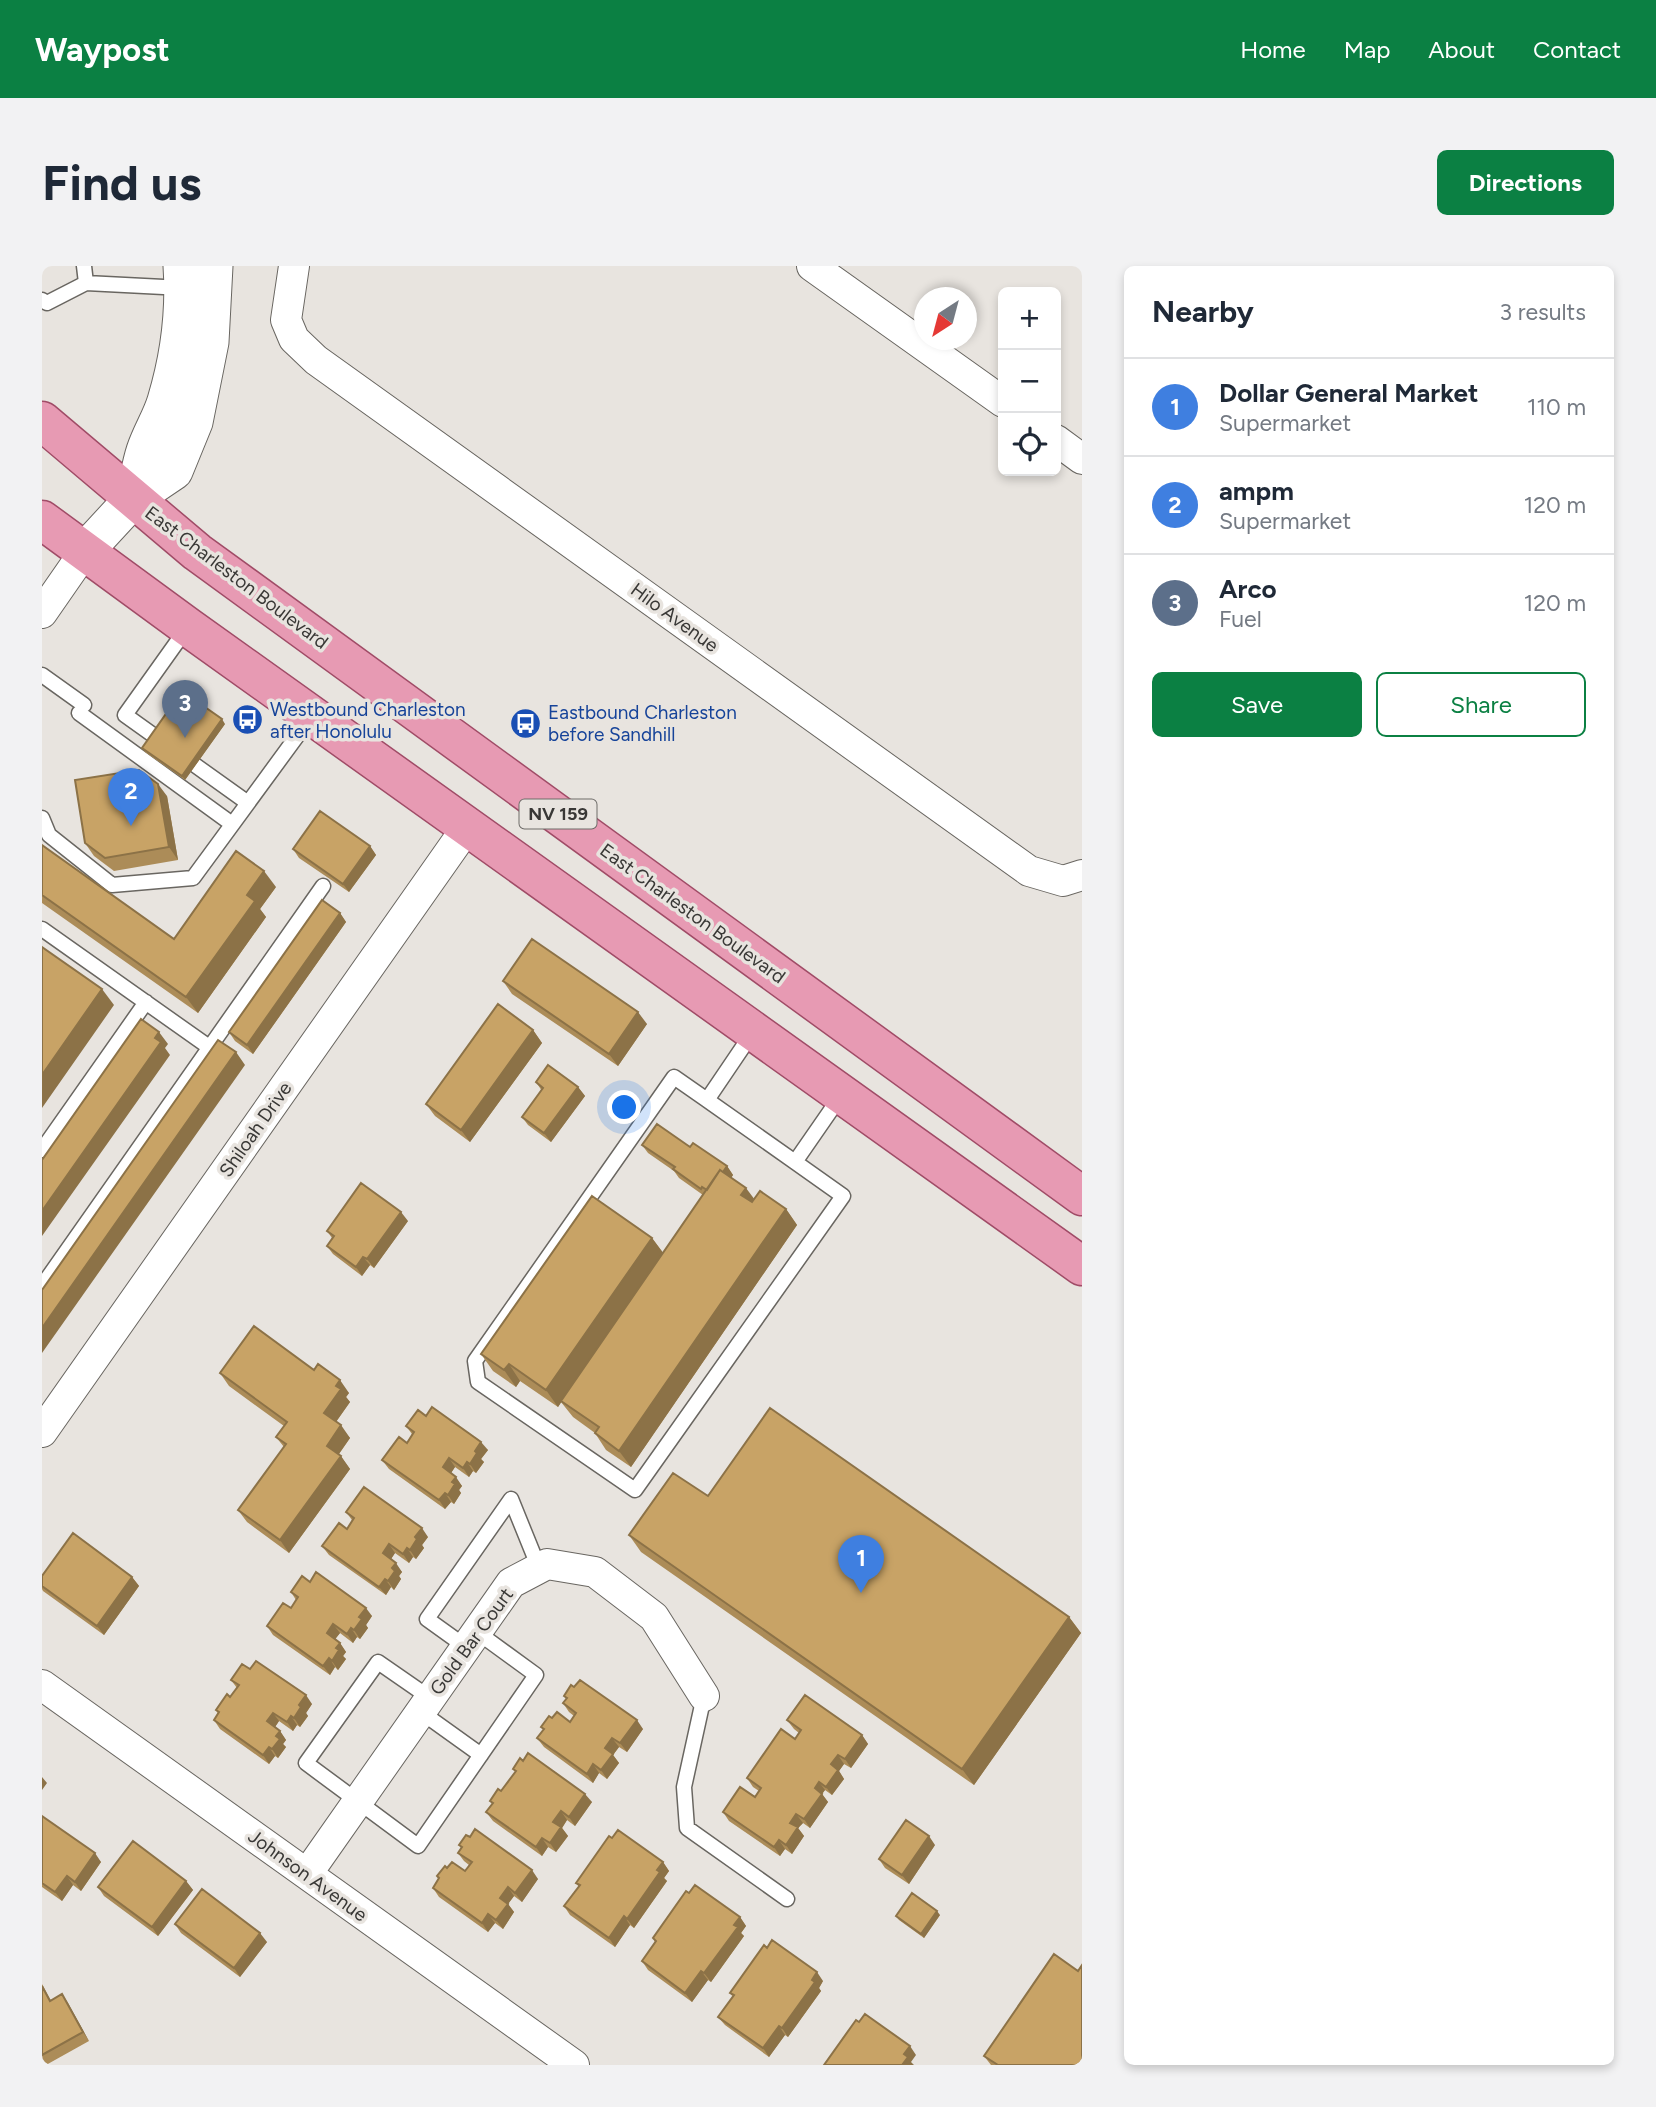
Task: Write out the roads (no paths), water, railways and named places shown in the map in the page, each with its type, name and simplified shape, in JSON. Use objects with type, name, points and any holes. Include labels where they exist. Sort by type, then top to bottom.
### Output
[{"type":"main road","name":"East Charleston Boulevard","points":[[42,421],[109,525],[188,627],[1082,1266]]},
{"type":"main road","name":"East Charleston Boulevard","points":[[42,520],[109,525],[197,552],[1082,1196]]},
{"type":"street","points":[[109,525],[174,471],[194,422],[210,342],[214,266]]},
{"type":"street","name":"Hilo Avenue","points":[[293,266],[286,320],[294,339],[316,360],[1029,871],[1073,878]]},
{"type":"street","points":[[812,266],[998,398]]},
{"type":"street","points":[[42,613],[109,525],[166,403],[181,323],[183,277]]},
{"type":"street","points":[[1061,444],[1082,459]]},
{"type":"street","name":"Shiloah Drive","points":[[42,1432],[468,826]]},
{"type":"street","points":[[539,1568],[547,1564],[595,1572],[644,1609],[654,1617],[704,1696]]},
{"type":"street","name":"Gold Bar Court","points":[[307,1874],[511,1583],[539,1568]]},
{"type":"street","name":"Johnson Avenue","points":[[42,1685],[574,2065]]},
{"type":"lane","points":[[84,266],[86,283]]},
{"type":"lane","points":[[42,300],[47,303],[86,283],[183,277]]},
{"type":"lane","points":[[188,627],[125,715],[248,803]]},
{"type":"lane","points":[[42,675],[232,824]]},
{"type":"lane","points":[[42,818],[49,835],[112,885],[193,878],[312,715]]},
{"type":"lane","points":[[42,1286],[323,886]]},
{"type":"lane","points":[[42,929],[209,1047]]},
{"type":"lane","points":[[42,1150],[146,1002]]},
{"type":"lane","points":[[707,1100],[754,1030]]},
{"type":"lane","points":[[674,1077],[795,1162],[842,1196],[635,1490],[478,1382],[475,1361],[674,1077]]},
{"type":"lane","points":[[795,1162],[842,1094]]},
{"type":"lane","points":[[481,1755],[378,1662],[306,1763],[418,1846],[481,1755],[536,1675],[427,1619],[511,1499],[539,1568]]},
{"type":"lane","points":[[704,1696],[684,1787],[687,1828],[787,1899]]},
{"type":"place","name":"Westbound Charleston after Honolulu","points":[[247,720]]},
{"type":"place","name":"Eastbound Charleston before Sandhill","points":[[525,723]]},
{"type":"place","name":"Arco","points":[[185,738]]},
{"type":"place","name":"ampm","points":[[131,826]]},
{"type":"place","name":"Dollar General Market","points":[[861,1593]]}]
